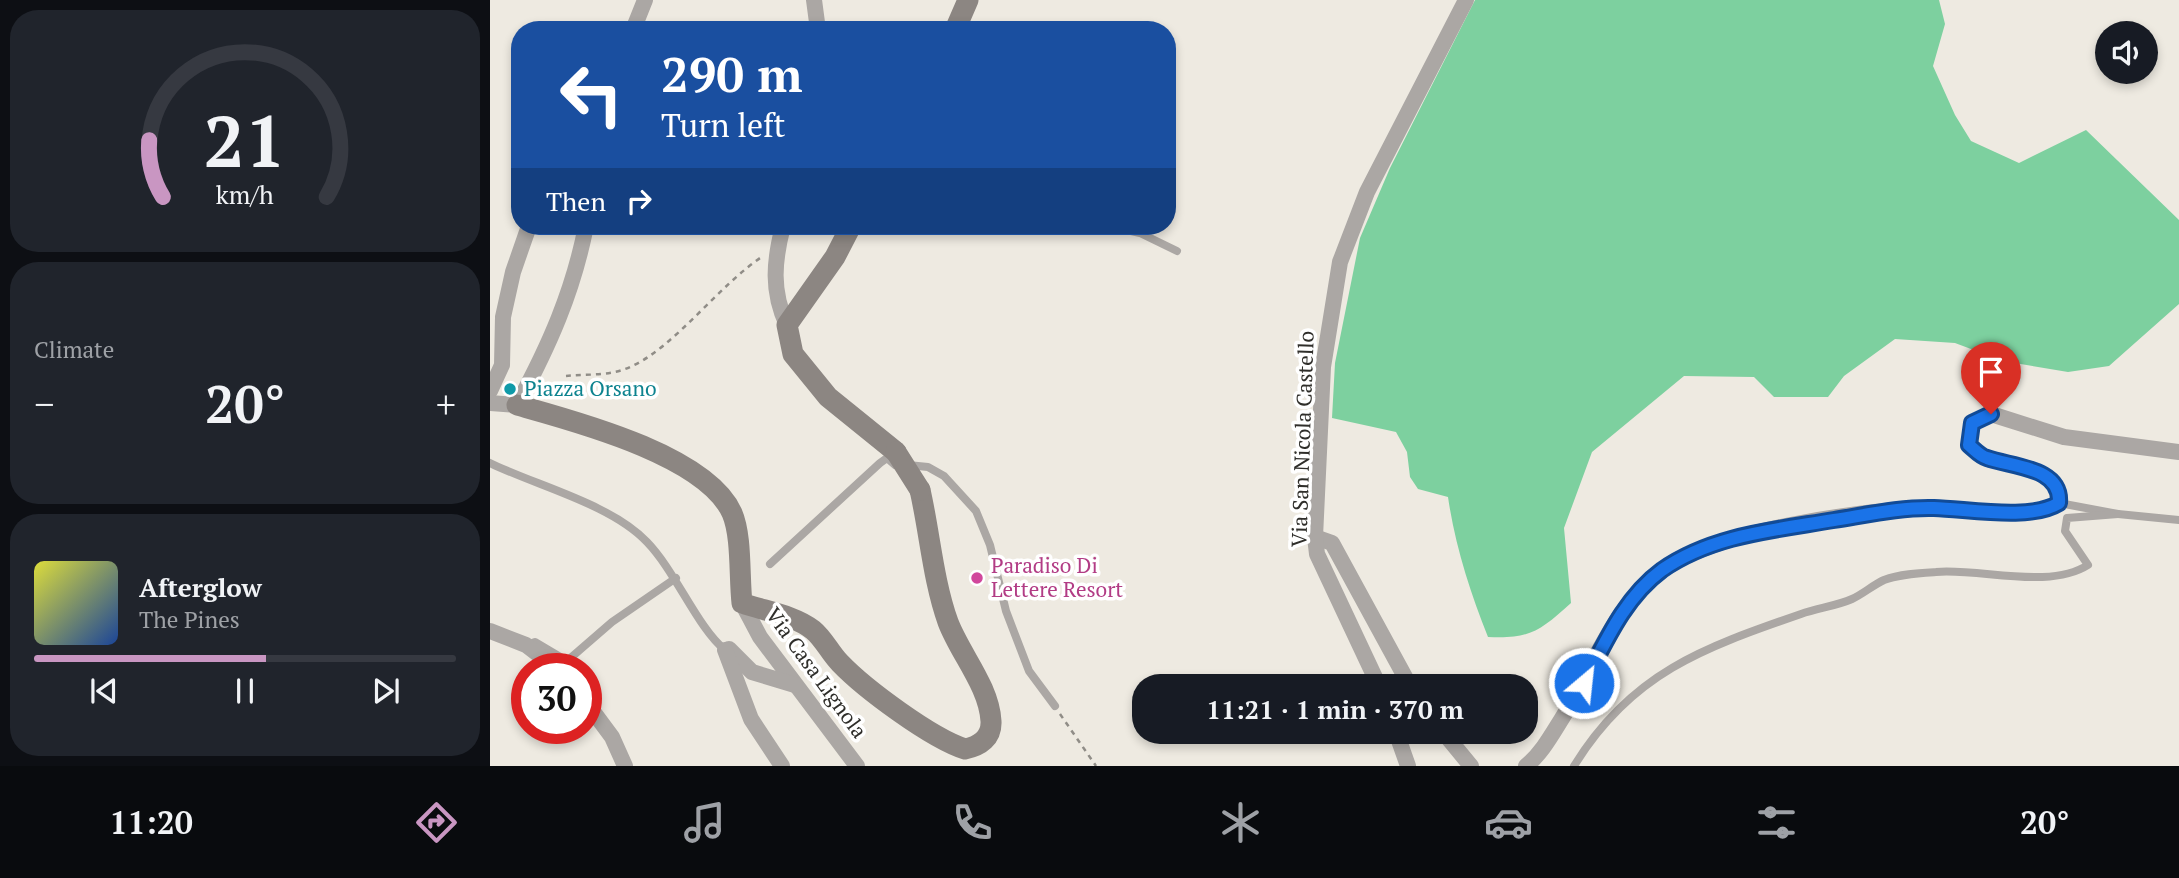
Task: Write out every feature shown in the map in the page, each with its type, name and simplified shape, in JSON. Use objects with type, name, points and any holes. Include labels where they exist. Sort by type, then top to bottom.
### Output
[{"type":"street","points":[[637,21],[645,0]]},
{"type":"street","points":[[814,0],[817,21]]},
{"type":"street","points":[[959,21],[968,0]]},
{"type":"street","name":"Via San Nicola Castello","points":[[1373,674],[1324,569],[1315,537],[1322,367],[1340,262],[1367,192],[1466,0]]},
{"type":"street","points":[[490,391],[502,365],[503,317],[513,272],[526,235]]},
{"type":"street","points":[[517,405],[576,277],[584,235]]},
{"type":"street","points":[[490,402],[517,405],[605,432],[673,460],[704,479],[732,512],[742,603],[797,621],[812,629],[840,663],[866,685],[954,746],[965,749],[983,742],[989,732],[991,720],[974,673],[949,624],[939,590],[920,491],[903,458],[828,397],[793,355],[787,325],[775,294],[774,265],[781,235]]},
{"type":"street","points":[[787,325],[835,257],[846,235]]},
{"type":"street","points":[[1526,766],[1553,733],[1632,599],[1662,570],[1713,544],[1753,533],[1880,512],[1929,508],[2040,512],[2059,503],[2056,484],[2046,475],[1984,457],[1969,445],[1972,423],[1991,414],[2064,438],[2179,452]]},
{"type":"street","points":[[1315,537],[1332,543],[1403,674]]},
{"type":"street","name":"Via Casa Lignola","points":[[742,603],[755,630],[794,685],[858,766]]},
{"type":"street","points":[[490,631],[526,645],[536,653]]},
{"type":"street","points":[[782,766],[751,719],[724,650],[729,648],[752,672],[794,685]]},
{"type":"street","points":[[602,724],[612,737],[625,766]]},
{"type":"street","points":[[1400,744],[1408,766]]},
{"type":"street","points":[[1453,744],[1471,766]]},
{"type":"lane","points":[[1144,235],[1177,251]]},
{"type":"lane","points":[[770,564],[887,458],[894,466],[903,458],[928,467],[944,476],[976,511],[990,545],[1006,611],[1029,671],[1055,706]]},
{"type":"lane","points":[[490,463],[625,525],[650,544],[724,650]]},
{"type":"lane","points":[[2059,503],[2118,514],[2179,520]]},
{"type":"lane","points":[[1574,766],[1594,734],[1662,671],[1706,649],[1850,600],[1885,580],[1899,576],[1939,571],[2045,576],[2082,569],[2088,565],[2065,531],[2067,519],[2118,514]]},
{"type":"lane","points":[[526,645],[535,642],[567,661],[612,622],[676,578]]},
{"type":"path","points":[[566,376],[613,373],[646,358],[733,277],[778,247]]},
{"type":"path","points":[[1055,706],[1096,766]]},
{"type":"green space","points":[[1475,0],[1939,0],[1945,24],[1933,66],[1955,115],[1971,141],[2019,163],[2086,130],[2179,220],[2179,304],[2109,366],[2068,372],[2003,361],[1955,343],[1895,339],[1844,376],[1828,397],[1774,397],[1754,377],[1684,376],[1592,452],[1564,528],[1571,603],[1542,627],[1525,635],[1488,637],[1464,568],[1448,497],[1418,489],[1410,477],[1407,452],[1396,432],[1332,418],[1335,363],[1360,238],[1390,168]]},
{"type":"place","name":"Piazza Orsano","points":[[510,389]]},
{"type":"place","name":"Paradiso Di Lettere Resort","points":[[977,578]]},
{"type":"route","points":[[1584,683],[1612,628],[1632,599],[1662,570],[1713,544],[1753,533],[1880,512],[1929,508],[2040,512],[2059,503],[2060,494],[2056,484],[2046,475],[1984,457],[1969,445],[1972,423],[1979,417],[1991,414]]}]
